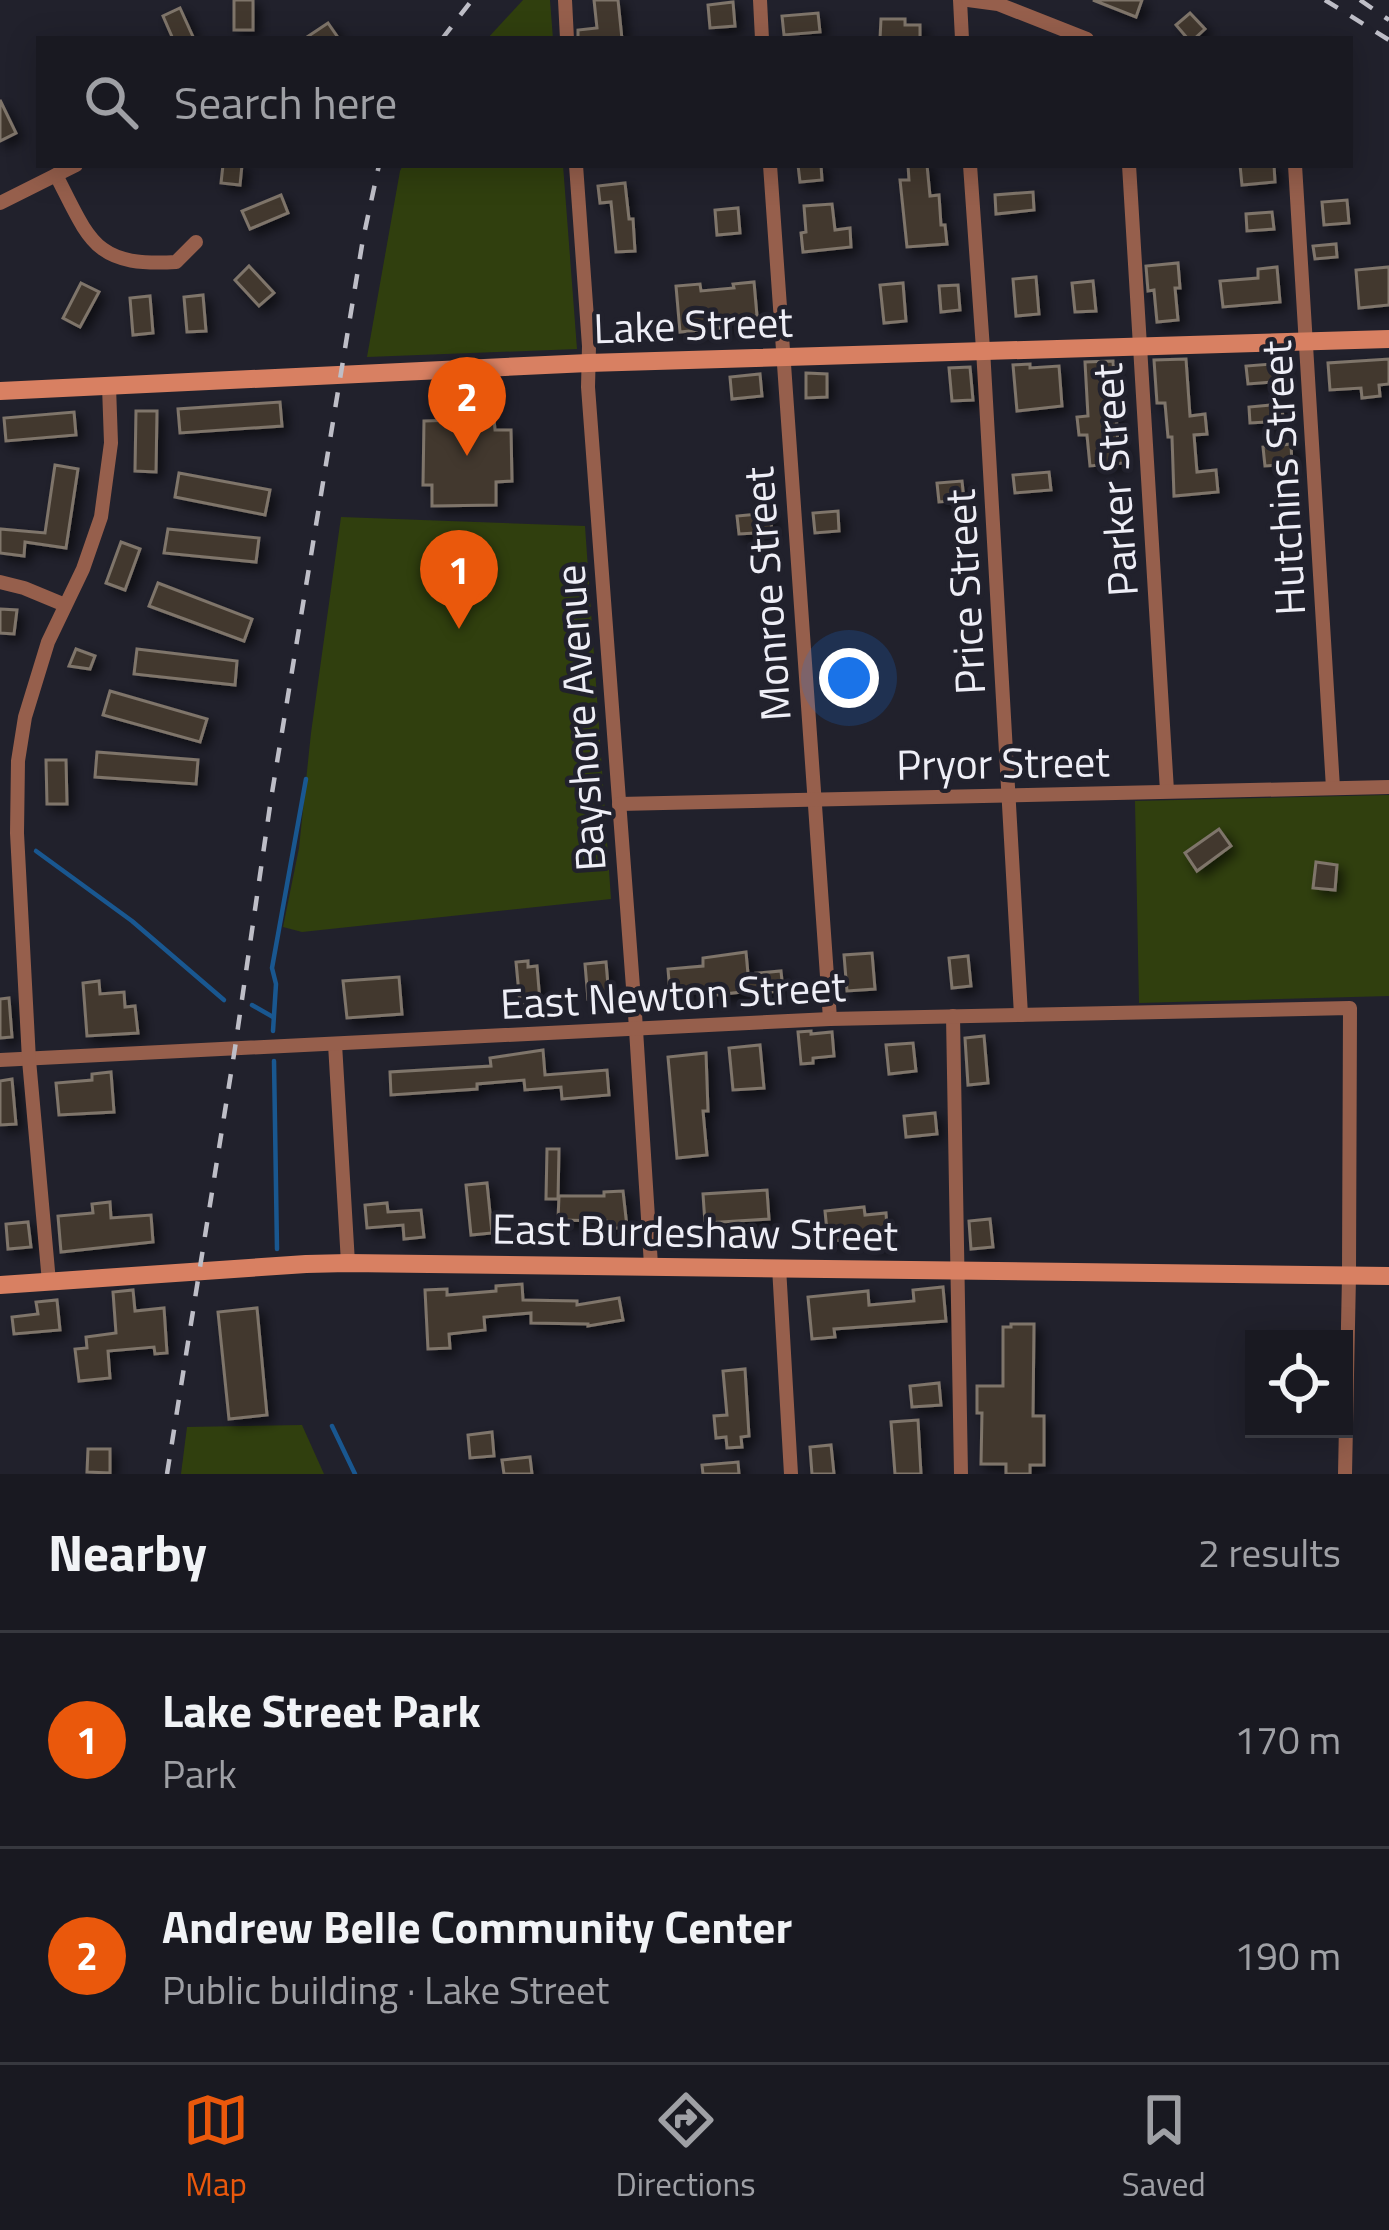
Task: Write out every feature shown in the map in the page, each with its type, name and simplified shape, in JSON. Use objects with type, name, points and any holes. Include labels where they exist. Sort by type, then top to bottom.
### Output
[{"type":"street","points":[[565,0],[568,36]]},
{"type":"street","points":[[760,0],[762,36]]},
{"type":"street","points":[[962,36],[964,0],[998,4],[1079,36]]},
{"type":"street","points":[[0,203],[70,168]]},
{"type":"street","name":"Bayshore Avenue","points":[[576,168],[651,1265]]},
{"type":"street","name":"Monroe Street","points":[[770,168],[830,1019]]},
{"type":"street","name":"Price Street","points":[[970,168],[1021,1015]]},
{"type":"street","name":"Parker Street","points":[[1129,168],[1167,791]]},
{"type":"street","name":"Hutchins Street","points":[[1295,168],[1333,788]]},
{"type":"street","points":[[56,175],[85,232],[110,255],[143,264],[176,262],[196,242]]},
{"type":"street","name":"Lake Street","points":[[0,391],[588,363],[1389,339]]},
{"type":"street","points":[[49,1282],[29,1060],[17,833],[18,761],[25,717],[48,642],[83,569],[101,517],[111,443],[110,386]]},
{"type":"street","points":[[0,582],[65,604]]},
{"type":"street","name":"Pryor Street","points":[[619,804],[1389,787]]},
{"type":"street","points":[[0,833],[17,833]]},
{"type":"street","name":"East Newton Street","points":[[0,1060],[830,1019],[1349,1009],[1349,1276]]},
{"type":"street","points":[[953,1016],[961,1474]]},
{"type":"street","points":[[335,1044],[348,1264]]},
{"type":"street","name":"East Burdeshaw Street","points":[[0,1286],[306,1264],[1389,1276]]},
{"type":"street","points":[[779,1267],[791,1474]]},
{"type":"street","points":[[1345,1474],[1349,1276]]},
{"type":"green space","points":[[523,0],[550,0],[553,36],[490,36]]},
{"type":"green space","points":[[563,168],[577,349],[367,357],[400,171]]},
{"type":"green space","points":[[341,517],[585,526],[611,899],[302,932],[283,927],[299,848]]},
{"type":"green space","points":[[1389,795],[1389,996],[1139,1003],[1135,801]]},
{"type":"green space","points":[[302,1425],[324,1474],[181,1474],[187,1427]]},
{"type":"building","points":[[234,0],[253,0],[253,30],[234,30]]},
{"type":"building","points":[[594,0],[618,0],[622,36],[578,36],[578,30],[597,28]]},
{"type":"building","points":[[1093,0],[1142,0],[1136,17]]},
{"type":"building","points":[[733,2],[735,26],[710,28],[708,5]]},
{"type":"building","points":[[180,8],[193,36],[172,36],[163,16]]},
{"type":"building","points":[[818,13],[820,32],[784,35],[782,16]]},
{"type":"building","points":[[1190,13],[1205,29],[1197,36],[1185,36],[1176,25]]},
{"type":"building","points":[[881,19],[905,19],[905,25],[920,25],[920,36],[880,36]]},
{"type":"building","points":[[328,23],[337,36],[308,36]]},
{"type":"building","points":[[0,100],[16,133],[0,141]]},
{"type":"building","points":[[223,168],[242,168],[240,185],[221,183]]},
{"type":"building","points":[[798,168],[821,168],[822,180],[800,182]]},
{"type":"building","points":[[908,168],[927,168],[930,196],[939,195],[947,244],[907,247],[900,180],[909,180]]},
{"type":"building","points":[[1240,168],[1274,168],[1275,182],[1242,185]]},
{"type":"building","points":[[625,183],[635,251],[616,252],[611,202],[600,203],[598,186]]},
{"type":"building","points":[[1033,192],[1034,210],[996,214],[995,195]]},
{"type":"building","points":[[281,195],[288,213],[250,229],[242,211]]},
{"type":"building","points":[[1347,200],[1349,223],[1324,225],[1322,202]]},
{"type":"building","points":[[832,204],[835,230],[850,228],[851,247],[803,252],[804,206]]},
{"type":"building","points":[[738,208],[740,233],[717,235],[715,210]]},
{"type":"building","points":[[1272,212],[1274,229],[1247,231],[1246,214]]},
{"type":"building","points":[[1336,244],[1337,257],[1315,259],[1313,246]]},
{"type":"building","points":[[1178,263],[1178,320],[1157,322],[1146,266]]},
{"type":"building","points":[[249,266],[274,293],[259,306],[235,280]]},
{"type":"building","points":[[1277,267],[1280,302],[1223,307],[1220,281],[1258,278],[1258,269]]},
{"type":"building","points":[[1389,267],[1389,305],[1359,308],[1356,270]]},
{"type":"building","points":[[1036,277],[1039,314],[1016,316],[1013,279]]},
{"type":"building","points":[[1093,281],[1096,311],[1075,312],[1072,283]]},
{"type":"building","points":[[754,282],[757,316],[729,319],[730,327],[680,332],[676,286],[700,284],[701,291]]},
{"type":"building","points":[[81,283],[99,292],[80,327],[63,318]]},
{"type":"building","points":[[903,283],[906,321],[884,323],[880,285]]},
{"type":"building","points":[[958,285],[960,310],[941,312],[939,286]]},
{"type":"building","points":[[203,295],[206,331],[187,332],[184,297]]},
{"type":"building","points":[[150,296],[153,333],[133,335],[130,298]]},
{"type":"building","points":[[1186,359],[1190,416],[1205,414],[1207,434],[1194,435],[1197,472],[1216,470],[1218,492],[1174,496],[1172,437],[1168,437],[1165,403],[1157,403],[1154,360]]},
{"type":"building","points":[[1389,359],[1389,384],[1379,385],[1380,396],[1362,398],[1361,388],[1330,390],[1328,363]]},
{"type":"building","points":[[1113,361],[1118,446],[1122,446],[1124,463],[1090,466],[1087,435],[1079,435],[1077,417],[1088,416],[1085,362]]},
{"type":"building","points":[[1284,363],[1285,381],[1248,384],[1246,366]]},
{"type":"building","points":[[1030,364],[1030,368],[1059,366],[1062,406],[1017,411],[1013,365]]},
{"type":"building","points":[[970,367],[973,400],[952,401],[949,368]]},
{"type":"building","points":[[806,373],[827,374],[827,397],[806,398]]},
{"type":"building","points":[[760,374],[762,396],[732,399],[730,377]]},
{"type":"building","points":[[280,402],[282,426],[180,433],[178,409]]},
{"type":"building","points":[[1282,404],[1283,421],[1250,423],[1249,407]]},
{"type":"building","points":[[136,411],[157,411],[156,472],[135,471]]},
{"type":"building","points":[[74,412],[76,435],[6,441],[4,418]]},
{"type":"building","points":[[494,419],[495,430],[511,430],[512,481],[496,482],[496,505],[432,506],[432,485],[423,485],[424,421]]},
{"type":"building","points":[[1291,444],[1292,464],[1265,466],[1263,447]]},
{"type":"building","points":[[55,465],[78,469],[66,548],[25,542],[24,556],[0,553],[0,529],[45,533]]},
{"type":"building","points":[[1049,472],[1051,490],[1015,493],[1013,475]]},
{"type":"building","points":[[179,473],[270,490],[265,515],[175,497]]},
{"type":"building","points":[[962,481],[964,500],[939,502],[937,483]]},
{"type":"building","points":[[838,511],[839,531],[815,533],[813,513]]},
{"type":"building","points":[[770,513],[772,532],[739,534],[737,516]]},
{"type":"building","points":[[168,529],[259,538],[256,562],[164,553]]},
{"type":"building","points":[[121,542],[140,549],[125,590],[106,583]]},
{"type":"building","points":[[158,583],[252,619],[244,641],[149,606]]},
{"type":"building","points":[[0,609],[17,610],[14,634],[0,633]]},
{"type":"building","points":[[76,649],[95,656],[90,669],[69,666]]},
{"type":"building","points":[[137,649],[237,661],[235,685],[134,674]]},
{"type":"building","points":[[110,691],[207,719],[200,742],[103,715]]},
{"type":"building","points":[[97,752],[198,760],[196,784],[95,777]]},
{"type":"building","points":[[46,760],[66,760],[67,804],[47,804]]},
{"type":"building","points":[[1219,829],[1231,846],[1197,871],[1185,853]]},
{"type":"building","points":[[1316,862],[1337,865],[1335,890],[1313,888]]},
{"type":"building","points":[[746,952],[748,974],[781,971],[783,991],[706,996],[706,990],[670,993],[668,969],[703,966],[703,958]]},
{"type":"building","points":[[872,953],[875,989],[847,991],[844,955]]},
{"type":"building","points":[[968,956],[971,986],[952,988],[949,958]]},
{"type":"building","points":[[528,961],[528,967],[537,966],[540,1002],[520,1004],[516,962]]},
{"type":"building","points":[[606,962],[609,997],[588,999],[585,964]]},
{"type":"building","points":[[399,977],[402,1014],[347,1018],[343,981]]},
{"type":"building","points":[[99,981],[100,994],[124,992],[125,1007],[135,1006],[138,1033],[87,1036],[83,983]]},
{"type":"building","points":[[9,998],[12,1037],[0,1038],[0,999]]},
{"type":"building","points":[[798,1032],[832,1032],[834,1056],[801,1064]]},
{"type":"building","points":[[984,1036],[988,1083],[968,1085],[965,1038]]},
{"type":"building","points":[[913,1043],[916,1071],[889,1074],[886,1045]]},
{"type":"building","points":[[760,1045],[764,1088],[733,1090],[729,1048]]},
{"type":"building","points":[[543,1050],[545,1075],[607,1070],[609,1095],[562,1099],[561,1087],[525,1090],[524,1080],[477,1084],[477,1089],[391,1095],[390,1072],[491,1066],[490,1058]]},
{"type":"building","points":[[706,1053],[707,1155],[677,1158],[668,1057]]},
{"type":"building","points":[[111,1072],[114,1112],[59,1115],[56,1083],[92,1080],[92,1074]]},
{"type":"building","points":[[12,1079],[16,1124],[0,1125],[0,1081]]},
{"type":"building","points":[[935,1113],[937,1134],[906,1137],[904,1116]]},
{"type":"building","points":[[547,1149],[559,1149],[558,1199],[546,1199]]},
{"type":"building","points":[[487,1183],[492,1233],[471,1235],[466,1185]]},
{"type":"building","points":[[767,1190],[769,1219],[705,1223],[703,1194]]},
{"type":"building","points":[[623,1191],[627,1227],[607,1229],[606,1221],[558,1220],[559,1196]]},
{"type":"building","points":[[110,1202],[111,1218],[151,1215],[153,1242],[61,1252],[58,1216],[93,1213],[92,1204]]},
{"type":"building","points":[[387,1203],[388,1212],[421,1210],[424,1237],[404,1239],[403,1225],[367,1228],[365,1205]]},
{"type":"building","points":[[864,1207],[865,1215],[886,1213],[888,1244],[871,1246],[870,1239],[828,1241],[825,1211]]},
{"type":"building","points":[[990,1219],[993,1247],[971,1249],[969,1221]]},
{"type":"building","points":[[28,1222],[31,1247],[8,1249],[6,1224]]},
{"type":"building","points":[[522,1284],[523,1300],[577,1301],[577,1305],[619,1298],[623,1320],[588,1326],[531,1323],[531,1313],[484,1317],[485,1330],[449,1334],[450,1348],[428,1349],[425,1290],[447,1289],[447,1295]]},
{"type":"building","points":[[943,1287],[946,1321],[834,1329],[835,1337],[812,1339],[808,1297],[868,1291],[869,1305],[914,1301],[913,1290]]},
{"type":"building","points":[[133,1290],[135,1311],[164,1308],[167,1353],[155,1354],[154,1347],[108,1351],[110,1378],[79,1381],[75,1349],[87,1348],[86,1337],[116,1333],[113,1292]]},
{"type":"building","points":[[57,1300],[60,1330],[14,1334],[12,1317],[38,1314],[36,1302]]},
{"type":"building","points":[[257,1308],[267,1415],[229,1419],[218,1312]]},
{"type":"building","points":[[1034,1324],[1033,1416],[1044,1416],[1044,1465],[1030,1465],[1030,1474],[1006,1474],[1006,1464],[981,1464],[982,1413],[977,1413],[977,1386],[1003,1386],[1003,1327]]},
{"type":"building","points":[[745,1369],[749,1436],[741,1437],[742,1447],[727,1448],[726,1437],[716,1438],[714,1416],[727,1415],[723,1371]]},
{"type":"building","points":[[939,1383],[941,1405],[912,1407],[910,1386]]},
{"type":"building","points":[[918,1420],[921,1474],[895,1474],[891,1422]]},
{"type":"building","points":[[492,1432],[494,1456],[470,1458],[468,1435]]},
{"type":"building","points":[[831,1445],[834,1474],[812,1474],[810,1447]]},
{"type":"building","points":[[88,1449],[110,1449],[110,1473],[87,1472]]},
{"type":"building","points":[[530,1457],[532,1474],[504,1474],[502,1460]]},
{"type":"building","points":[[738,1462],[739,1474],[703,1474],[702,1465]]},
{"type":"waterway","points":[[273,1031],[276,984],[272,968],[306,779]]},
{"type":"waterway","points":[[36,851],[132,921],[224,1000]]},
{"type":"waterway","points":[[252,1005],[273,1017]]},
{"type":"waterway","points":[[274,1061],[277,1249]]},
{"type":"waterway","points":[[332,1426],[355,1474]]},
{"type":"railway","points":[[444,36],[472,0]]},
{"type":"railway","points":[[1325,0],[1389,40]]},
{"type":"railway","points":[[1360,0],[1389,20]]},
{"type":"railway","points":[[167,1474],[271,799],[378,168]]},
{"type":"place","name":"Andrew Belle Community Center","points":[[467,456]]},
{"type":"place","name":"Lake Street Park","points":[[459,629]]}]
